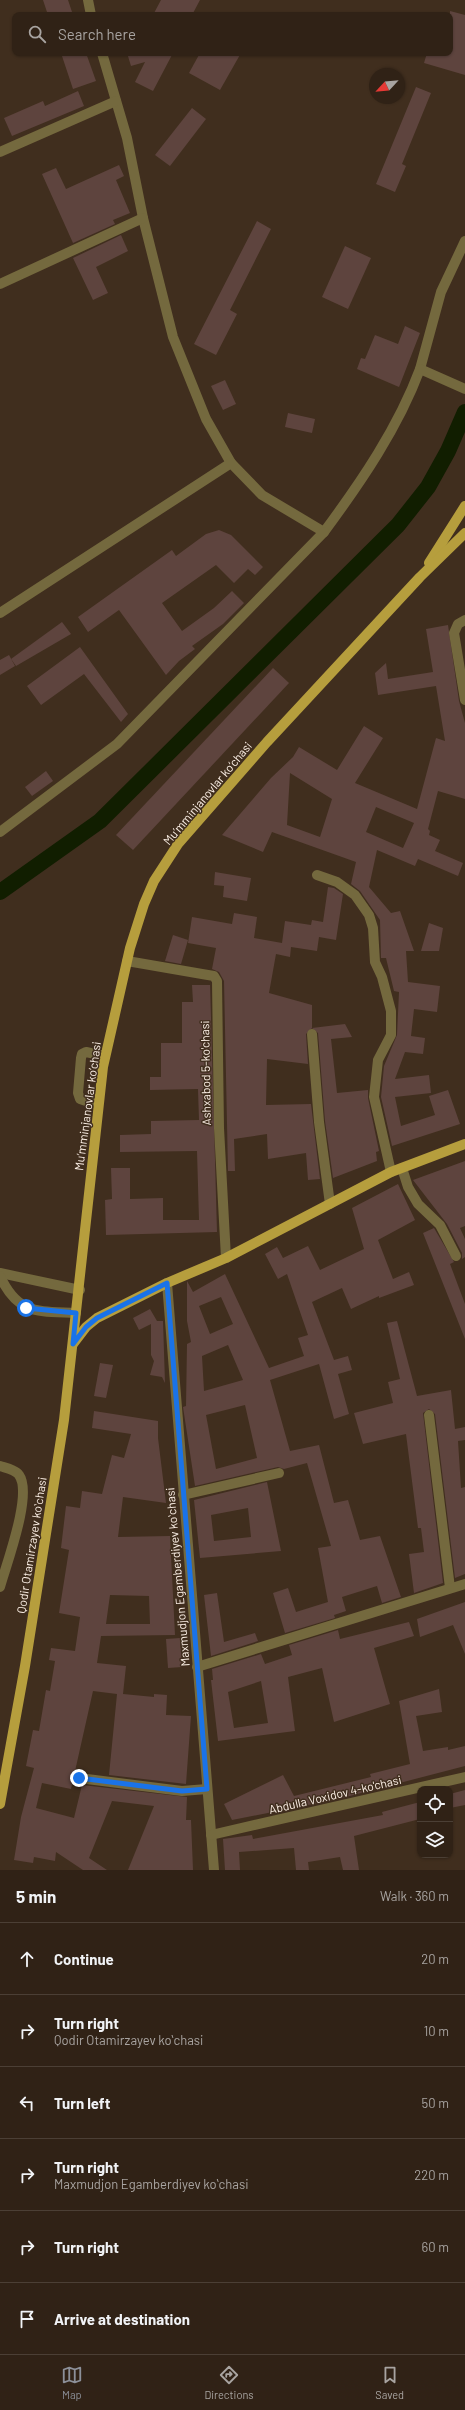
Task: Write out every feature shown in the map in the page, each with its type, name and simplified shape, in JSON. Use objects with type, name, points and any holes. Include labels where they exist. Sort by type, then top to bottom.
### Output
[{"type":"main road","name":"Mu’mminjanovlar ko‘chasi","points":[[420,578],[465,506]]},
{"type":"main road","name":"Mu’mminjanovlar ko‘chasi","points":[[80,1290],[98,1105],[105,1056],[127,961],[144,904],[154,881],[178,844],[268,742],[420,578],[465,533]]},
{"type":"main road","points":[[73,1344],[86,1327],[97,1318],[167,1283],[226,1258],[391,1172],[465,1144]]},
{"type":"main road","name":"Qodir Otamirzayev koʻchasi","points":[[0,1804],[3,1772],[28,1651],[64,1420],[80,1290]]},
{"type":"street","points":[[88,0],[90,12]]},
{"type":"street","points":[[103,56],[127,138],[143,218],[173,337],[206,419],[231,463],[262,495],[324,532]]},
{"type":"street","points":[[0,152],[116,101]]},
{"type":"street","points":[[0,284],[143,218]]},
{"type":"street","points":[[0,832],[117,744],[324,532],[350,497],[384,444],[408,398],[420,369],[441,292],[465,241]]},
{"type":"street","points":[[420,369],[443,377],[465,389]]},
{"type":"street","points":[[0,613],[231,463]]},
{"type":"street","points":[[465,620],[458,624],[454,633],[465,700]]},
{"type":"street","points":[[317,875],[337,882],[355,895],[369,915],[373,928],[375,962],[382,977],[391,1011],[391,1035],[378,1060],[374,1097],[391,1172]]},
{"type":"street","name":"Ashxabod 5-ko'chasi","points":[[127,961],[214,976],[217,981],[219,1128],[226,1258]]},
{"type":"street","points":[[312,1034],[319,1122],[330,1204]]},
{"type":"street","points":[[98,1105],[80,1099],[78,1093],[81,1058],[82,1054],[86,1052],[105,1056]]},
{"type":"street","points":[[402,1168],[408,1187],[418,1204],[440,1224],[456,1256]]},
{"type":"street","points":[[0,1273],[80,1290]]},
{"type":"street","points":[[0,1276],[13,1298],[26,1308],[76,1313]]},
{"type":"street","name":"Maxmudjon Egamberdiyev koʻchasi","points":[[167,1283],[214,1870]]},
{"type":"street","points":[[429,1415],[450,1588]]},
{"type":"street","points":[[0,1466],[18,1473],[23,1481],[20,1514],[13,1547],[0,1587]]},
{"type":"street","points":[[183,1495],[279,1474]]},
{"type":"street","points":[[197,1667],[465,1584]]},
{"type":"street","name":"Abdulla Voxidov 4-ko'chasi","points":[[211,1835],[465,1777]]},
{"type":"street","points":[[79,1778],[182,1791],[207,1789]]},
{"type":"building","points":[[43,0],[68,0],[72,12],[47,12]]},
{"type":"building","points":[[161,0],[200,0],[194,12],[155,12]]},
{"type":"building","points":[[450,11],[465,15],[465,75],[424,63],[426,56],[453,56],[453,12]]},
{"type":"building","points":[[62,56],[87,56],[96,81],[73,89]]},
{"type":"building","points":[[128,56],[171,56],[153,91],[135,82],[145,62],[131,66]]},
{"type":"building","points":[[198,56],[239,56],[220,90],[189,73]]},
{"type":"building","points":[[416,87],[431,93],[402,164],[406,166],[395,192],[376,184]]},
{"type":"building","points":[[78,91],[84,106],[12,136],[4,118],[43,101],[45,106]]},
{"type":"building","points":[[192,108],[206,119],[170,166],[155,155]]},
{"type":"building","points":[[119,165],[124,176],[116,180],[130,213],[113,220],[115,224],[73,243],[42,174],[56,168],[66,189]]},
{"type":"building","points":[[257,221],[271,229],[230,310],[237,314],[216,355],[194,344]]},
{"type":"building","points":[[121,235],[128,251],[96,267],[108,293],[93,300],[73,258]]},
{"type":"building","points":[[345,246],[371,258],[348,309],[322,297]]},
{"type":"building","points":[[405,326],[420,333],[399,387],[357,369],[361,358],[365,359],[375,335],[398,344]]},
{"type":"building","points":[[225,380],[236,404],[223,410],[211,386]]},
{"type":"building","points":[[288,413],[315,419],[312,433],[285,427]]},
{"type":"building","points":[[219,530],[231,535],[263,567],[255,575],[248,569],[234,583],[216,565],[162,603],[182,631],[214,608],[232,591],[244,603],[223,624],[192,646],[195,649],[179,661],[166,675],[119,610],[88,632],[78,617],[172,550],[176,556],[206,534]]},
{"type":"building","points":[[62,622],[71,634],[16,666],[11,659]]},
{"type":"building","points":[[448,625],[459,701],[465,723],[465,799],[438,791],[428,829],[430,831],[429,835],[440,840],[435,851],[463,863],[458,876],[418,859],[415,866],[377,850],[369,887],[391,913],[400,911],[414,951],[406,951],[408,982],[440,986],[437,1012],[414,1009],[411,1036],[425,1038],[423,1054],[405,1052],[395,1079],[429,1075],[431,1093],[395,1097],[401,1126],[435,1115],[429,1096],[448,1090],[460,1124],[392,1146],[381,1097],[384,1066],[397,1035],[399,992],[394,991],[386,958],[381,958],[380,920],[360,891],[351,884],[356,862],[272,832],[263,852],[222,835],[271,778],[293,757],[299,747],[337,770],[364,726],[383,738],[355,783],[417,809],[436,738],[445,741],[436,686],[378,695],[375,673],[386,663],[388,679],[433,672],[426,629]],"holes":[[[290,773],[332,799],[320,837],[287,825]],[[376,807],[414,823],[403,848],[366,832]]]},
{"type":"building","points":[[80,647],[128,714],[121,722],[84,674],[41,705],[27,686]]},
{"type":"building","points":[[9,655],[15,666],[0,675],[0,660]]},
{"type":"building","points":[[273,668],[289,683],[133,850],[116,835]]},
{"type":"building","points":[[46,771],[53,781],[32,796],[25,787]]},
{"type":"building","points":[[215,872],[251,878],[247,901],[223,897],[224,886],[214,885]]},
{"type":"building","points":[[328,887],[334,888],[343,894],[336,940],[319,937],[317,951],[291,947],[290,957],[276,954],[269,993],[312,1005],[312,1028],[306,1034],[308,1064],[267,1059],[266,1105],[311,1104],[320,1179],[308,1180],[306,1153],[268,1159],[267,1134],[234,1139],[235,1171],[228,1171],[224,981],[219,972],[212,969],[216,948],[188,943],[192,917],[232,924],[234,913],[257,917],[254,938],[282,943],[285,921],[311,925],[312,920],[323,922]]},
{"type":"building","points":[[429,923],[443,928],[439,951],[421,951]]},
{"type":"building","points":[[173,935],[188,940],[181,964],[165,961]]},
{"type":"building","points":[[210,982],[217,1232],[106,1235],[105,1200],[112,1199],[111,1168],[130,1168],[130,1199],[163,1198],[163,1220],[199,1220],[197,1151],[120,1152],[120,1135],[151,1134],[151,1121],[199,1120],[198,1089],[150,1090],[150,1077],[161,1077],[161,1043],[182,1043],[182,1002],[193,1002],[192,985],[210,985]]},
{"type":"building","points":[[345,1024],[352,1037],[331,1039],[337,1093],[368,1090],[368,1098],[379,1151],[376,1152],[377,1161],[333,1178],[325,1121],[318,1033],[312,1028]]},
{"type":"building","points":[[465,1161],[465,1226],[460,1228],[465,1239],[465,1257],[462,1259],[462,1253],[447,1224],[413,1180]]},
{"type":"building","points":[[398,1184],[415,1220],[378,1240],[393,1279],[409,1272],[414,1285],[379,1298],[379,1296],[351,1309],[342,1288],[312,1302],[334,1360],[348,1356],[352,1370],[338,1374],[349,1414],[334,1419],[319,1364],[270,1380],[290,1451],[319,1445],[334,1503],[348,1500],[360,1540],[380,1536],[401,1597],[382,1603],[377,1586],[342,1597],[346,1611],[334,1615],[335,1618],[285,1633],[273,1593],[288,1588],[296,1612],[328,1602],[318,1548],[331,1546],[307,1463],[284,1469],[278,1467],[195,1486],[183,1407],[186,1406],[187,1344],[191,1342],[187,1321],[187,1281],[193,1292],[225,1274],[269,1368],[304,1356],[298,1338],[308,1335],[287,1274],[278,1279],[265,1254],[277,1247],[283,1258],[308,1246],[320,1270],[364,1249],[352,1208]],"holes":[[[221,1297],[233,1324],[210,1334],[199,1306]],[[228,1345],[243,1380],[204,1391],[202,1356]],[[245,1405],[257,1458],[216,1469],[206,1415]]]},
{"type":"building","points":[[434,1228],[454,1262],[450,1264],[465,1304],[465,1339],[423,1233]]},
{"type":"building","points":[[150,1309],[157,1321],[163,1321],[165,1383],[162,1377],[150,1375],[154,1361],[151,1355],[151,1324],[139,1330],[133,1318]]},
{"type":"building","points":[[397,1321],[417,1396],[451,1390],[455,1429],[465,1427],[465,1440],[458,1441],[461,1488],[465,1487],[465,1574],[455,1578],[435,1414],[429,1409],[423,1413],[443,1583],[414,1593],[409,1554],[424,1552],[421,1528],[418,1528],[406,1434],[363,1444],[354,1413],[393,1403],[388,1382],[400,1379],[387,1323]]},
{"type":"building","points":[[100,1363],[113,1365],[106,1398],[94,1396]]},
{"type":"building","points":[[94,1411],[158,1421],[158,1438],[166,1503],[123,1497],[118,1537],[170,1536],[175,1635],[101,1636],[97,1663],[126,1666],[123,1694],[154,1697],[154,1694],[167,1695],[166,1715],[191,1716],[186,1784],[109,1775],[117,1694],[93,1691],[71,1789],[42,1783],[36,1808],[74,1818],[82,1785],[187,1797],[186,1820],[191,1820],[193,1870],[128,1870],[154,1806],[112,1801],[89,1858],[107,1870],[83,1870],[56,1852],[55,1861],[34,1857],[33,1863],[14,1860],[21,1817],[34,1768],[26,1766],[33,1730],[39,1731],[46,1690],[50,1691],[55,1661],[49,1660],[51,1648],[75,1651],[80,1617],[59,1613],[69,1550],[61,1548],[66,1506],[80,1508],[82,1491],[102,1494],[112,1455],[124,1458],[131,1434],[92,1428]],"holes":[[[110,1595],[149,1596],[150,1624],[106,1624]]]},
{"type":"building","points":[[267,1482],[281,1551],[200,1558],[194,1500]],"holes":[[[248,1508],[251,1537],[214,1541],[211,1515]]]},
{"type":"building","points":[[217,1593],[224,1642],[255,1633],[258,1641],[211,1656],[204,1595]]},
{"type":"building","points":[[465,1602],[465,1654],[453,1625],[420,1637],[417,1619]]},
{"type":"building","points":[[409,1622],[414,1636],[374,1648],[390,1704],[334,1722],[322,1668],[288,1677],[295,1731],[218,1741],[211,1680],[213,1680],[212,1669],[261,1654],[265,1664],[292,1655],[289,1645],[338,1630],[340,1639]],"holes":[[[261,1681],[268,1723],[234,1728],[228,1692]]]},
{"type":"building","points":[[180,1638],[182,1667],[168,1668],[166,1639]]},
{"type":"building","points":[[439,1689],[442,1712],[416,1716],[423,1751],[448,1747],[448,1750],[465,1746],[465,1766],[338,1799],[232,1820],[224,1804],[283,1775],[294,1796],[371,1777],[370,1774],[410,1764],[399,1701]]},
{"type":"building","points":[[465,1790],[465,1805],[453,1807],[453,1793]]},
{"type":"building","points":[[417,1803],[417,1820],[354,1836],[359,1870],[343,1870],[340,1857],[308,1862],[309,1870],[296,1870],[294,1848],[239,1852],[240,1870],[225,1870],[223,1839],[252,1835],[253,1839],[383,1815],[382,1812]]},
{"type":"waterway","points":[[0,892],[100,821],[398,525],[428,487],[448,451],[465,412]]},
{"type":"route","points":[[26,1308],[76,1313],[73,1344],[86,1327],[97,1318],[167,1283],[207,1789],[182,1791],[79,1778]]}]
